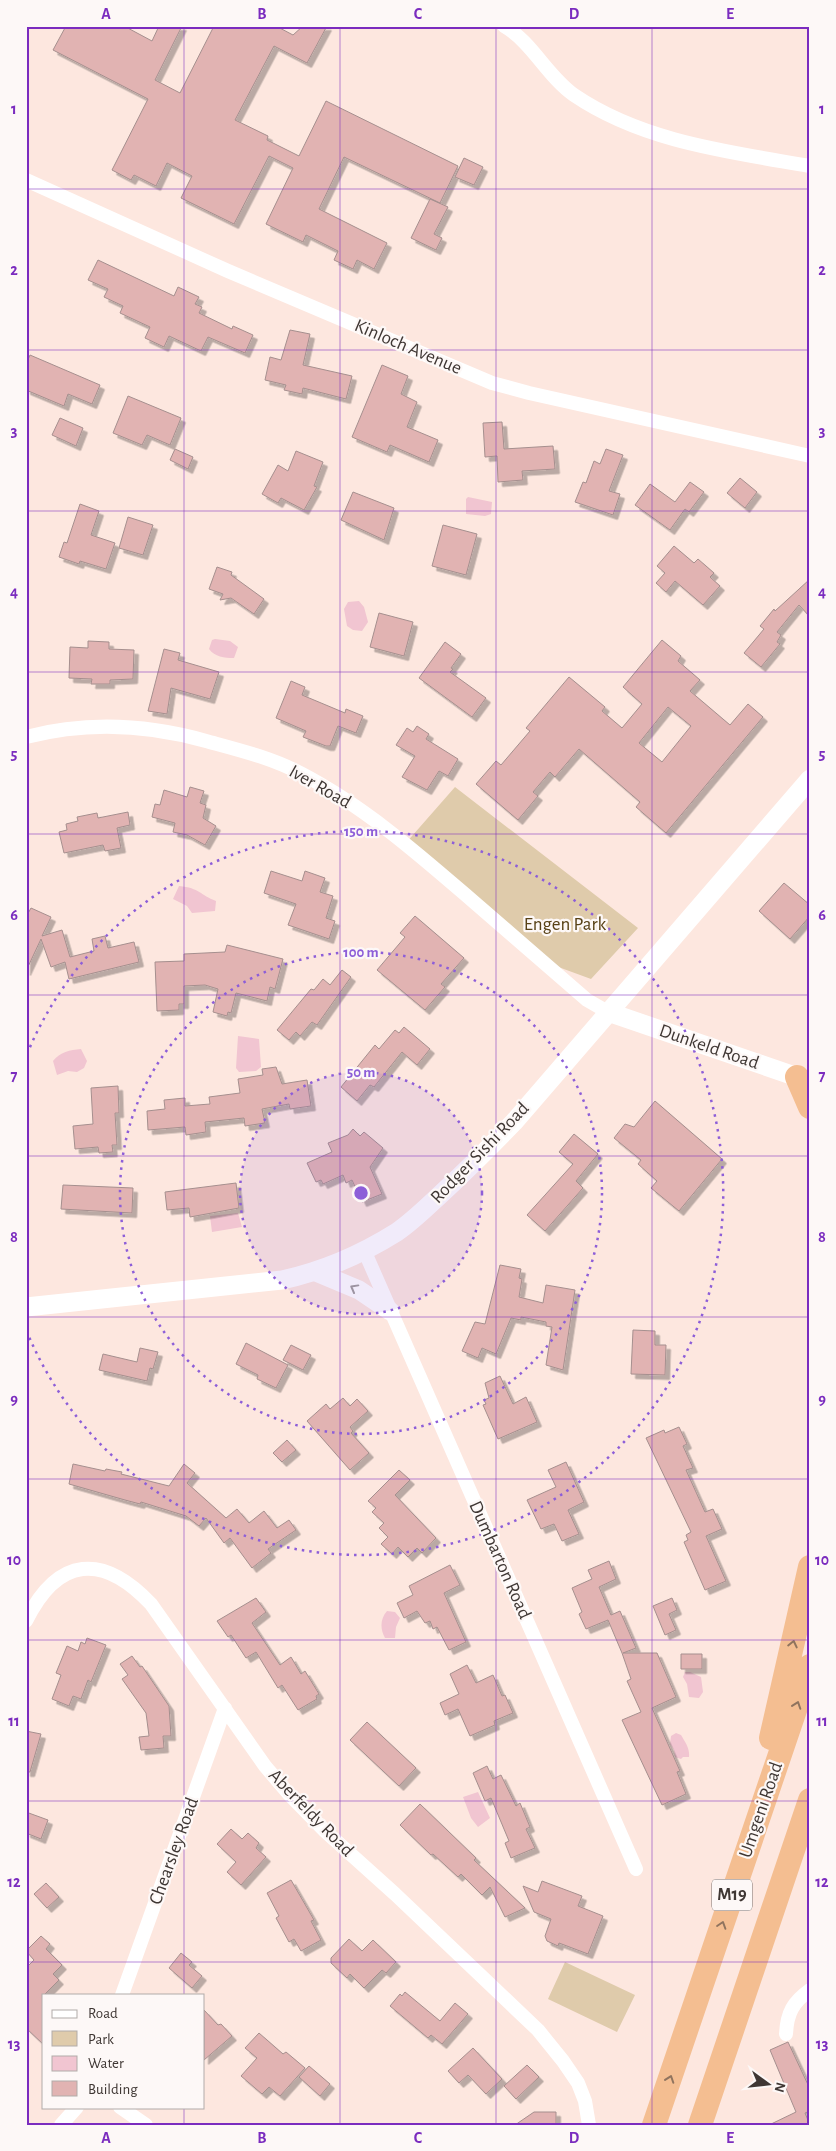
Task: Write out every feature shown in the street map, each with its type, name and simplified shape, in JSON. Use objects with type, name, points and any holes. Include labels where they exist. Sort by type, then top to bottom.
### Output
[{"type":"highway","points":[[803,1080],[810,1107]]},
{"type":"highway","points":[[738,1878],[810,1567]]},
{"type":"highway","name":"Umgeni Road","points":[[654,2125],[810,1666]]},
{"type":"highway","name":"M19","points":[[700,2125],[810,1800]]},
{"type":"highway","points":[[734,2024],[810,1837]]},
{"type":"main road","name":"Rodger Sishi Road","points":[[26,1307],[274,1281],[316,1272],[364,1250],[414,1220],[478,1160],[514,1122],[810,780]]},
{"type":"main road","name":"Dunkeld Road","points":[[608,1012],[803,1080]]},
{"type":"main road","points":[[316,1272],[359,1290],[390,1311]]},
{"type":"street","points":[[504,26],[516,34],[560,83],[593,107],[618,119],[714,150],[810,166]]},
{"type":"street","name":"Kinloch Avenue","points":[[26,180],[228,271],[492,383],[529,394],[810,456]]},
{"type":"street","name":"Iver Road","points":[[26,737],[87,727],[115,725],[146,728],[186,736],[267,758],[302,774],[362,811],[420,856],[587,1000],[608,1012]]},
{"type":"street","name":"Dumbarton Road","points":[[364,1250],[636,1869]]},
{"type":"street","name":"Aberfeldy Road","points":[[26,1621],[44,1593],[69,1573],[94,1568],[114,1573],[127,1582],[151,1604],[265,1766],[288,1793],[325,1831],[395,1894],[538,2030],[578,2083],[585,2101],[588,2125]]},
{"type":"street","name":"Chearsley Road","points":[[122,1994],[225,1708]]},
{"type":"street","points":[[786,2034],[790,2010],[796,2000],[810,1990]]},
{"type":"street","points":[[61,2125],[76,2108]]},
{"type":"street","points":[[121,2108],[146,2125]]},
{"type":"green space","name":"Engen Park","points":[[455,787],[638,928],[591,979],[542,961],[405,844]]},
{"type":"green space","points":[[565,1962],[635,1995],[617,2032],[548,1999]]},
{"type":"water","points":[[468,497],[492,502],[491,514],[485,516],[466,514],[466,499]]},
{"type":"water","points":[[359,601],[364,607],[368,622],[362,631],[353,630],[347,626],[344,609],[348,602]]},
{"type":"water","points":[[212,640],[230,641],[238,647],[234,658],[227,658],[211,652],[209,649]]},
{"type":"water","points":[[179,886],[196,890],[216,901],[215,911],[192,913],[187,906],[173,899]]},
{"type":"water","points":[[238,1036],[259,1039],[261,1067],[256,1071],[239,1072],[236,1068]]},
{"type":"water","points":[[81,1049],[87,1061],[84,1068],[77,1072],[68,1071],[57,1075],[53,1061],[59,1055],[66,1052]]},
{"type":"water","points":[[238,1213],[242,1227],[212,1232],[210,1216]]},
{"type":"water","points":[[387,1611],[395,1612],[400,1618],[396,1627],[395,1638],[385,1638],[382,1631],[382,1621]]},
{"type":"water","points":[[685,1672],[701,1677],[703,1692],[699,1698],[689,1697],[687,1684],[683,1677]]},
{"type":"water","points":[[676,1733],[681,1735],[686,1743],[689,1757],[681,1759],[675,1757],[674,1750],[670,1744],[671,1736]]},
{"type":"water","points":[[478,1792],[490,1818],[478,1827],[471,1818],[463,1797]]},
{"type":"building","points":[[66,26],[124,26],[152,41],[159,26],[182,26],[155,80],[180,93],[214,26],[276,26],[293,35],[303,26],[327,26],[307,63],[274,46],[235,120],[268,136],[267,140],[299,156],[326,101],[458,166],[440,203],[344,157],[319,209],[387,243],[374,269],[357,260],[353,269],[334,260],[338,251],[306,235],[303,242],[266,224],[293,168],[269,156],[234,224],[181,198],[192,176],[167,163],[156,186],[134,175],[131,180],[112,170],[148,99],[53,50]]},
{"type":"building","points":[[464,158],[483,167],[474,185],[455,177]]},
{"type":"building","points":[[430,199],[448,207],[434,234],[442,238],[436,250],[411,238]]},
{"type":"building","points":[[98,260],[174,296],[178,287],[199,297],[195,304],[202,307],[199,313],[232,329],[233,326],[253,335],[245,353],[208,337],[201,351],[169,336],[164,347],[145,338],[150,327],[120,313],[123,306],[104,297],[108,289],[88,280]]},
{"type":"building","points":[[290,330],[310,334],[303,365],[352,376],[346,399],[303,388],[302,394],[284,390],[286,385],[265,380],[270,357],[281,360]]},
{"type":"building","points":[[30,355],[100,385],[92,404],[68,394],[64,406],[26,390],[26,364]]},
{"type":"building","points":[[382,365],[408,376],[401,394],[417,402],[407,427],[438,440],[429,462],[390,445],[387,452],[352,437]]},
{"type":"building","points":[[128,396],[181,418],[170,445],[147,435],[142,445],[113,433]]},
{"type":"building","points":[[60,418],[83,428],[76,446],[52,435]]},
{"type":"building","points":[[502,422],[504,449],[553,446],[555,469],[522,471],[523,480],[498,482],[497,456],[485,457],[483,423]]},
{"type":"building","points":[[175,449],[193,457],[188,469],[170,460]]},
{"type":"building","points":[[606,449],[623,455],[609,491],[620,494],[613,515],[575,502],[583,482],[586,483],[594,461],[600,464]]},
{"type":"building","points":[[296,451],[323,462],[314,486],[317,487],[304,510],[281,498],[278,503],[262,494],[278,465],[288,471]]},
{"type":"building","points":[[740,478],[757,492],[745,508],[727,493]]},
{"type":"building","points":[[690,482],[704,492],[689,512],[685,509],[670,530],[635,505],[650,484],[675,502]]},
{"type":"building","points":[[353,492],[394,508],[384,540],[341,520]]},
{"type":"building","points":[[80,504],[99,511],[91,535],[115,543],[106,569],[80,561],[79,564],[59,557],[64,542],[67,543]]},
{"type":"building","points":[[128,517],[153,525],[143,555],[119,548]]},
{"type":"building","points":[[443,525],[477,534],[466,575],[432,566]]},
{"type":"building","points":[[674,546],[694,563],[698,559],[714,573],[710,577],[720,586],[703,605],[675,581],[666,592],[656,583],[665,573],[657,566]]},
{"type":"building","points":[[217,567],[232,572],[231,575],[264,599],[254,614],[231,598],[220,600],[223,594],[209,589]]},
{"type":"building","points":[[810,579],[810,617],[799,605],[777,632],[781,635],[777,642],[780,644],[761,667],[744,653],[764,629],[760,626],[774,609],[775,611]]},
{"type":"building","points":[[379,613],[413,622],[404,656],[370,647]]},
{"type":"building","points":[[662,640],[681,656],[678,661],[700,680],[690,691],[730,725],[748,704],[763,717],[666,833],[636,807],[640,802],[579,749],[555,777],[550,772],[533,792],[538,796],[518,820],[476,784],[496,761],[501,765],[530,731],[526,728],[569,677],[605,707],[602,711],[622,728],[642,704],[623,687]],"holes":[[[668,707],[691,726],[662,762],[639,743]]]},
{"type":"building","points":[[88,641],[109,642],[109,649],[134,650],[133,679],[110,680],[110,684],[91,684],[92,679],[69,678],[70,647],[88,648]]},
{"type":"building","points":[[445,642],[461,654],[450,672],[486,698],[472,717],[419,678]]},
{"type":"building","points":[[164,649],[180,653],[178,660],[219,672],[210,699],[171,688],[167,714],[148,711]]},
{"type":"building","points":[[291,681],[305,687],[302,695],[345,713],[346,709],[363,716],[356,733],[338,726],[330,746],[326,746],[303,737],[306,731],[276,718]]},
{"type":"building","points":[[417,726],[429,734],[426,739],[458,759],[448,776],[439,771],[427,790],[402,777],[415,756],[396,745],[407,728],[413,732]]},
{"type":"building","points":[[190,787],[204,791],[200,803],[206,805],[203,818],[216,826],[205,845],[187,835],[173,832],[175,823],[152,817],[155,804],[160,805],[164,790],[187,797]]},
{"type":"building","points":[[128,812],[130,825],[117,828],[121,848],[105,851],[103,845],[64,853],[59,832],[67,830],[66,824],[78,821],[77,817],[97,813],[98,818]]},
{"type":"building","points":[[271,871],[302,881],[305,871],[325,878],[320,892],[333,896],[326,918],[335,921],[329,939],[288,925],[296,904],[264,893]]},
{"type":"building","points":[[784,883],[810,905],[810,916],[790,939],[759,911]]},
{"type":"building","points":[[31,908],[51,917],[42,936],[62,930],[70,957],[94,951],[92,939],[105,936],[108,948],[134,942],[139,962],[69,979],[65,962],[51,967],[41,939],[26,971],[26,917]]},
{"type":"building","points":[[415,916],[464,958],[441,984],[445,987],[425,1010],[377,970],[405,937],[400,933]]},
{"type":"building","points":[[227,945],[283,959],[275,989],[270,987],[267,1001],[236,993],[231,1013],[228,1012],[227,1016],[213,1012],[218,989],[205,985],[184,986],[184,1004],[179,1004],[179,1010],[157,1011],[155,962],[184,961],[184,954],[225,952]]},
{"type":"building","points":[[342,970],[351,977],[317,1025],[312,1022],[300,1036],[296,1032],[289,1040],[277,1030],[311,989],[314,990],[323,979],[330,985]]},
{"type":"building","points":[[404,1027],[430,1049],[417,1065],[402,1052],[374,1087],[370,1085],[357,1101],[341,1087],[375,1045],[379,1049],[395,1030],[399,1033]]},
{"type":"building","points":[[276,1067],[282,1084],[307,1080],[311,1106],[290,1109],[289,1104],[262,1109],[265,1123],[245,1126],[244,1118],[205,1122],[206,1132],[186,1135],[185,1127],[148,1130],[147,1111],[165,1109],[164,1100],[185,1098],[185,1106],[210,1104],[209,1097],[240,1093],[238,1079],[263,1075],[262,1069]]},
{"type":"building","points":[[118,1086],[119,1113],[115,1113],[117,1145],[112,1145],[113,1152],[99,1153],[98,1147],[75,1149],[73,1126],[93,1124],[91,1088]]},
{"type":"building","points":[[655,1101],[722,1159],[679,1211],[651,1188],[657,1181],[638,1164],[641,1160],[614,1138],[625,1124],[634,1127]]},
{"type":"building","points":[[353,1129],[360,1136],[364,1132],[383,1148],[370,1167],[382,1194],[362,1202],[352,1180],[346,1183],[343,1175],[323,1184],[321,1180],[316,1182],[307,1163],[332,1152],[328,1143],[348,1135]]},
{"type":"building","points":[[574,1134],[598,1154],[576,1181],[583,1188],[545,1231],[527,1215],[573,1164],[559,1152]]},
{"type":"building","points":[[236,1183],[239,1208],[190,1217],[189,1208],[167,1210],[165,1192]]},
{"type":"building","points":[[63,1185],[133,1188],[132,1213],[61,1209]]},
{"type":"building","points":[[500,1265],[521,1269],[519,1278],[522,1279],[519,1297],[543,1303],[546,1285],[575,1290],[563,1370],[546,1365],[552,1327],[546,1326],[546,1322],[521,1317],[521,1320],[511,1318],[496,1354],[482,1348],[478,1358],[462,1351],[475,1322],[485,1324]]},
{"type":"building","points":[[633,1330],[655,1331],[655,1345],[666,1345],[665,1375],[631,1374]]},
{"type":"building","points":[[246,1343],[288,1365],[276,1388],[257,1379],[258,1375],[236,1364]]},
{"type":"building","points":[[291,1345],[311,1355],[303,1370],[283,1360]]},
{"type":"building","points":[[140,1348],[158,1352],[153,1369],[150,1368],[147,1381],[99,1370],[103,1354],[137,1362]]},
{"type":"building","points":[[500,1376],[513,1404],[526,1397],[537,1422],[498,1439],[483,1405],[486,1404],[484,1400],[489,1398],[485,1383]]},
{"type":"building","points":[[343,1398],[350,1406],[357,1399],[368,1411],[350,1427],[353,1431],[351,1433],[369,1453],[350,1470],[307,1421],[326,1404],[330,1409]]},
{"type":"building","points":[[679,1427],[687,1444],[683,1446],[693,1468],[686,1470],[705,1512],[713,1509],[722,1529],[706,1536],[726,1581],[705,1590],[684,1542],[688,1540],[686,1535],[691,1532],[646,1438],[664,1430],[665,1433]]},
{"type":"building","points":[[287,1440],[296,1450],[282,1462],[273,1453]]},
{"type":"building","points":[[566,1462],[584,1502],[568,1510],[579,1534],[562,1541],[554,1524],[541,1529],[527,1500],[556,1487],[548,1470]]},
{"type":"building","points":[[73,1464],[105,1471],[106,1469],[122,1472],[121,1474],[169,1486],[184,1464],[195,1473],[187,1483],[226,1518],[237,1509],[249,1523],[264,1511],[277,1528],[289,1520],[296,1530],[268,1549],[271,1553],[252,1568],[230,1538],[224,1543],[206,1518],[199,1526],[186,1516],[141,1502],[140,1504],[69,1484]]},
{"type":"building","points":[[399,1470],[410,1480],[395,1495],[436,1538],[422,1553],[417,1548],[408,1557],[398,1547],[392,1554],[381,1544],[388,1537],[379,1528],[384,1523],[372,1512],[376,1508],[368,1501]]},
{"type":"building","points":[[609,1561],[616,1579],[599,1587],[611,1615],[620,1611],[636,1648],[623,1653],[657,1653],[676,1697],[652,1708],[680,1771],[677,1772],[686,1794],[662,1805],[622,1720],[641,1712],[627,1681],[631,1679],[622,1653],[608,1620],[586,1629],[579,1614],[582,1612],[572,1588],[592,1579],[588,1570]]},
{"type":"building","points":[[450,1565],[460,1585],[444,1593],[466,1642],[449,1650],[437,1627],[433,1629],[430,1621],[425,1623],[417,1611],[404,1618],[397,1603],[413,1595],[409,1586]]},
{"type":"building","points":[[256,1598],[266,1612],[252,1623],[280,1665],[291,1657],[301,1674],[305,1671],[319,1694],[316,1696],[317,1699],[298,1710],[282,1685],[278,1688],[256,1652],[246,1658],[231,1635],[228,1637],[217,1621]]},
{"type":"building","points":[[672,1598],[677,1610],[669,1614],[676,1630],[665,1635],[653,1606]]},
{"type":"building","points":[[87,1638],[106,1645],[91,1682],[88,1680],[81,1699],[73,1696],[69,1706],[52,1699],[61,1675],[56,1673],[67,1646],[78,1651],[81,1642],[85,1644]]},
{"type":"building","points":[[681,1654],[702,1654],[702,1669],[681,1669]]},
{"type":"building","points":[[132,1656],[140,1667],[142,1666],[169,1706],[171,1736],[163,1736],[164,1748],[141,1750],[139,1737],[149,1736],[146,1713],[122,1679],[128,1675],[120,1664]]},
{"type":"building","points":[[467,1665],[476,1683],[493,1675],[502,1696],[505,1695],[513,1713],[494,1721],[495,1725],[470,1736],[458,1709],[445,1715],[440,1703],[459,1694],[450,1674]]},
{"type":"building","points":[[367,1722],[416,1768],[399,1786],[350,1740]]},
{"type":"building","points":[[26,1731],[41,1734],[30,1772],[26,1772]]},
{"type":"building","points":[[487,1766],[493,1779],[501,1775],[516,1806],[520,1803],[530,1827],[526,1829],[535,1848],[511,1858],[505,1843],[509,1841],[491,1798],[485,1801],[473,1773]]},
{"type":"building","points":[[420,1804],[476,1858],[474,1860],[525,1908],[505,1917],[490,1887],[482,1895],[461,1874],[458,1877],[433,1854],[431,1855],[400,1825]]},
{"type":"building","points":[[26,1812],[48,1820],[41,1839],[26,1833]]},
{"type":"building","points":[[231,1829],[242,1839],[248,1833],[259,1843],[256,1848],[266,1857],[241,1885],[227,1872],[236,1862],[217,1844]]},
{"type":"building","points":[[291,1880],[314,1920],[311,1921],[321,1940],[301,1951],[294,1939],[289,1942],[276,1918],[279,1916],[267,1893]]},
{"type":"building","points":[[542,1881],[582,1896],[578,1906],[603,1916],[588,1954],[559,1943],[558,1946],[547,1941],[545,1936],[551,1919],[534,1912],[523,1886],[538,1892]]},
{"type":"building","points":[[46,1883],[59,1897],[47,1908],[34,1894]]},
{"type":"building","points":[[41,1936],[50,1944],[46,1949],[62,1965],[53,1974],[59,1980],[45,1994],[42,1994],[42,2043],[26,2028],[26,1968],[34,1960],[26,1951]]},
{"type":"building","points":[[349,1939],[362,1951],[373,1940],[396,1962],[386,1973],[382,1970],[364,1988],[350,1974],[347,1978],[331,1963],[331,1958]]},
{"type":"building","points":[[181,1953],[192,1962],[189,1965],[202,1976],[192,1988],[169,1968]]},
{"type":"building","points":[[405,1992],[440,2021],[455,2003],[468,2014],[442,2044],[431,2035],[428,2038],[390,2006],[400,1994],[402,1996]]},
{"type":"building","points":[[205,2011],[218,2025],[221,2024],[232,2036],[205,2059]]},
{"type":"building","points":[[259,2033],[283,2054],[286,2052],[305,2068],[280,2096],[269,2087],[262,2094],[241,2076],[257,2058],[245,2048]]},
{"type":"building","points":[[788,2042],[810,2089],[810,2111],[805,2113],[810,2125],[769,2125],[796,2112],[770,2050]]},
{"type":"building","points":[[473,2048],[502,2079],[486,2094],[468,2075],[459,2083],[448,2071]]},
{"type":"building","points":[[527,2065],[539,2077],[516,2099],[504,2086]]},
{"type":"building","points":[[309,2066],[330,2084],[320,2096],[299,2077]]},
{"type":"building","points":[[534,2112],[556,2112],[556,2125],[515,2125]]}]
